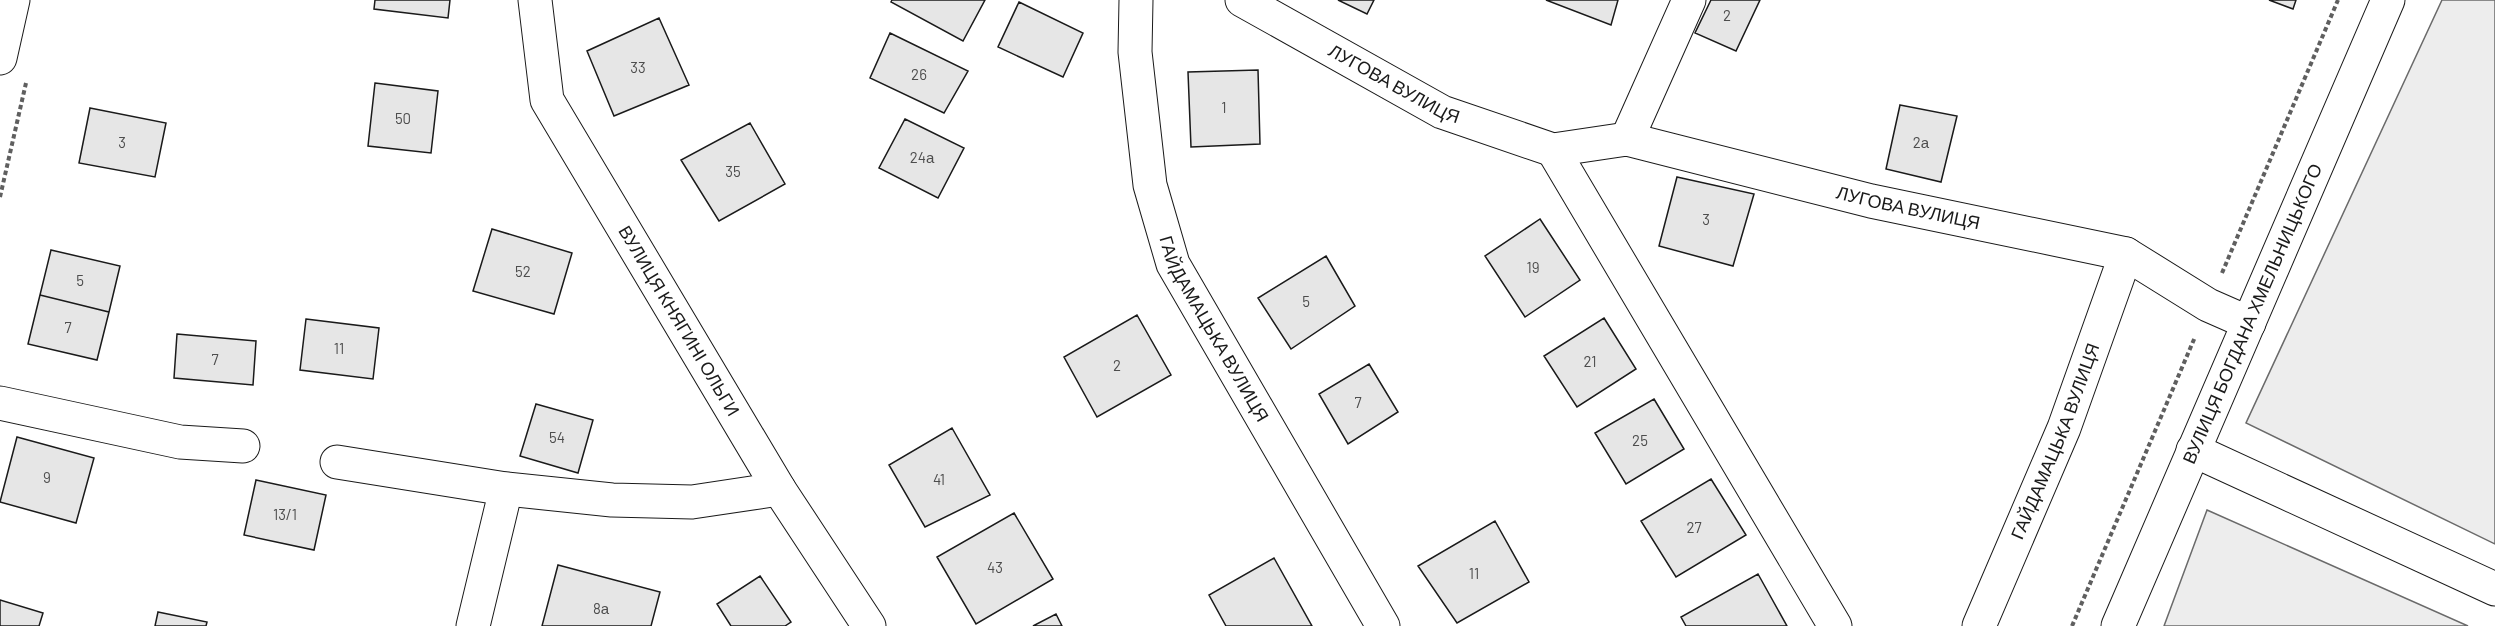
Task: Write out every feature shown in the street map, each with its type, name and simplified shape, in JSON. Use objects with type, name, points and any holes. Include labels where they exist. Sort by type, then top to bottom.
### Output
[{"type":"street","points":[[0,58],[13,0]]},
{"type":"street","name":"ВУЛИЦЯ КНЯГИНІ ОЛЬГИ","points":[[535,0],[547,100],[779,489],[869,626]]},
{"type":"street","name":"ГАЙДАМАЦЬКА ВУЛИЦЯ","points":[[1136,0],[1135,52],[1150,185],[1173,264],[1383,626]]},
{"type":"street","name":"ЛУГОВА ВУЛИЦЯ","points":[[1242,0],[1442,112],[1554,150],[1627,139],[1871,201],[2126,254],[2208,305],[2249,323]]},
{"type":"street","points":[[1627,139],[1689,0]]},
{"type":"street","name":"ВУЛИЦЯ БОГДАНА ХМЕЛЬНИЦЬКОГО","points":[[2118,626],[2388,0]]},
{"type":"street","points":[[1554,150],[1835,626]]},
{"type":"street","name":"ГАЙДАМАЦЬКА ВУЛИЦЯ","points":[[1979,626],[2064,428],[2126,254]]},
{"type":"street","points":[[0,403],[180,442],[243,446]]},
{"type":"street","points":[[2193,450],[2495,589]]},
{"type":"street","points":[[337,462],[506,489],[612,500],[693,502],[779,489]]},
{"type":"street","points":[[473,626],[506,489]]},
{"type":"path","points":[[0,197],[27,81]]},
{"type":"shaded area","points":[[2442,0],[2495,0],[2495,544],[2246,423]]},
{"type":"shaded area","points":[[2207,510],[2468,626],[2164,626]]},
{"type":"building","points":[[375,0],[450,0],[448,18],[374,9]]},
{"type":"building","points":[[892,0],[985,0],[963,41],[891,2]]},
{"type":"building","points":[[1338,0],[1374,0],[1367,14]]},
{"type":"building","points":[[1546,0],[1618,0],[1611,25]]},
{"type":"building","points":[[1711,0],[1760,0],[1736,51],[1695,33]]},
{"type":"building","points":[[2269,0],[2296,0],[2293,9]]},
{"type":"building","points":[[1019,2],[1083,33],[1063,77],[998,47]]},
{"type":"building","points":[[659,18],[689,85],[614,116],[587,51]]},
{"type":"building","points":[[890,33],[968,71],[944,113],[870,78]]},
{"type":"building","points":[[1258,70],[1260,144],[1191,147],[1188,72]]},
{"type":"building","points":[[375,83],[438,91],[431,153],[368,146]]},
{"type":"building","points":[[1900,105],[1957,116],[1941,182],[1886,169]]},
{"type":"building","points":[[90,108],[166,123],[155,177],[79,163]]},
{"type":"building","points":[[905,119],[964,148],[938,198],[879,168]]},
{"type":"building","points":[[750,123],[785,184],[719,221],[681,160]]},
{"type":"building","points":[[1677,177],[1754,194],[1733,266],[1659,246]]},
{"type":"building","points":[[1540,219],[1580,280],[1525,317],[1485,256]]},
{"type":"building","points":[[492,229],[572,253],[554,314],[473,291]]},
{"type":"building","points":[[51,250],[120,266],[109,312],[40,295]]},
{"type":"building","points":[[1326,256],[1355,306],[1291,349],[1258,298]]},
{"type":"building","points":[[40,295],[109,312],[97,360],[28,344]]},
{"type":"building","points":[[1137,315],[1171,375],[1097,417],[1064,357]]},
{"type":"building","points":[[1604,318],[1636,369],[1577,407],[1544,356]]},
{"type":"building","points":[[306,319],[379,328],[373,379],[300,370]]},
{"type":"building","points":[[177,334],[256,341],[253,385],[174,378]]},
{"type":"building","points":[[1369,364],[1398,412],[1348,444],[1319,394]]},
{"type":"building","points":[[1654,399],[1684,449],[1626,484],[1595,433]]},
{"type":"building","points":[[536,404],[593,420],[578,473],[520,456]]},
{"type":"building","points":[[952,428],[990,495],[925,527],[889,465]]},
{"type":"building","points":[[17,437],[94,458],[76,523],[0,502]]},
{"type":"building","points":[[1711,479],[1746,535],[1676,577],[1641,521]]},
{"type":"building","points":[[256,480],[326,495],[314,550],[244,535]]},
{"type":"building","points":[[1014,513],[1053,579],[976,624],[937,557]]},
{"type":"building","points":[[1495,521],[1529,582],[1457,623],[1418,566]]},
{"type":"building","points":[[1274,558],[1312,626],[1226,626],[1209,595]]},
{"type":"building","points":[[558,565],[660,592],[651,626],[542,626]]},
{"type":"building","points":[[1758,574],[1787,626],[1686,626],[1681,617]]},
{"type":"building","points":[[760,576],[791,622],[785,626],[731,626],[717,604]]},
{"type":"building","points":[[0,600],[43,613],[39,626],[0,626]]},
{"type":"building","points":[[158,612],[207,622],[206,626],[155,626]]},
{"type":"building","points":[[1056,614],[1062,626],[1033,626]]}]
